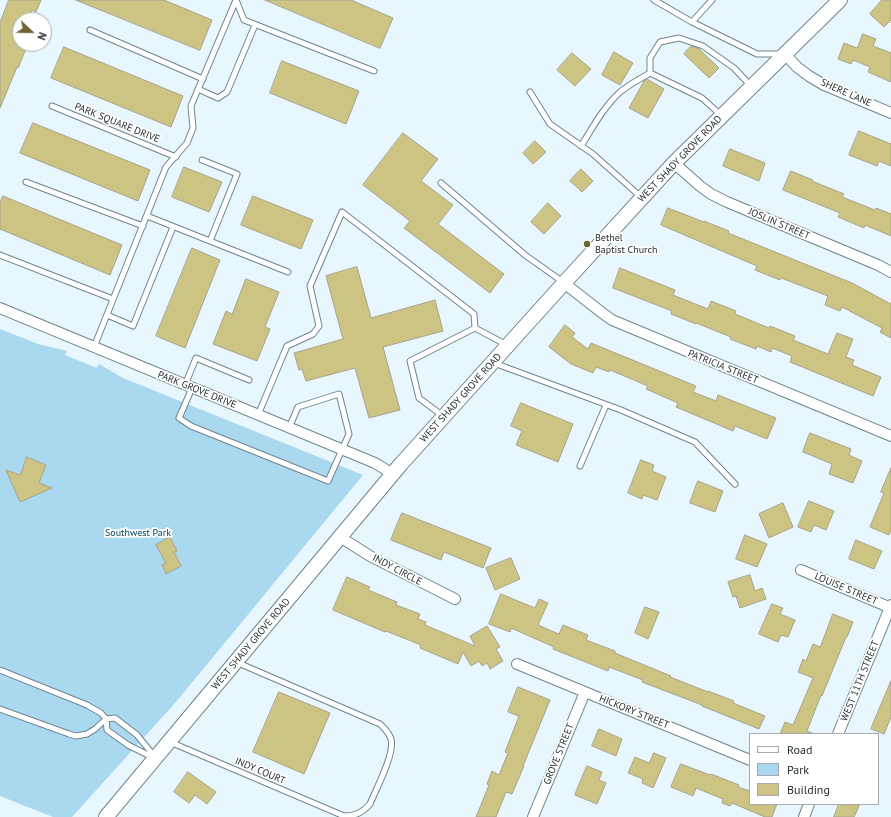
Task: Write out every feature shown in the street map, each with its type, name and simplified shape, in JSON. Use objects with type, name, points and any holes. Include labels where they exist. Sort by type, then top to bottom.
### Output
[{"type":"main road","name":"WEST SHADY GROVE ROAD","points":[[106,817],[340,536],[508,345],[674,163],[840,0]]},
{"type":"street","name":"SHERE LANE","points":[[785,54],[809,76],[824,85],[891,113]]},
{"type":"street","name":"JOSLIN STREET","points":[[674,163],[711,194],[878,265],[891,272]]},
{"type":"street","name":"PATRICIA STREET","points":[[564,283],[612,320],[891,436]]},
{"type":"street","name":"PARK GROVE DRIVE","points":[[0,308],[375,463],[393,474]]},
{"type":"street","name":"INDY CIRCLE","points":[[340,536],[370,556],[455,599]]},
{"type":"street","name":"LOUISE STREET","points":[[801,570],[891,607]]},
{"type":"street","name":"WEST 11TH STREET","points":[[838,733],[891,607]]},
{"type":"street","name":"HICKORY STREET","points":[[517,664],[749,760]]},
{"type":"street","name":"GROVE STREET","points":[[533,817],[585,692]]},
{"type":"street","points":[[804,817],[809,805]]},
{"type":"lane","points":[[236,0],[244,20],[374,71]]},
{"type":"lane","points":[[94,347],[166,167],[188,143],[193,128],[191,106],[236,0]]},
{"type":"lane","points":[[654,0],[692,22],[757,54],[785,54]]},
{"type":"lane","points":[[692,22],[712,0]]},
{"type":"lane","points":[[198,90],[218,98],[227,92],[255,25]]},
{"type":"lane","points":[[90,30],[203,79]]},
{"type":"lane","points":[[650,73],[650,58],[660,42],[679,38],[703,46],[734,68],[752,86]]},
{"type":"lane","points":[[650,73],[702,98],[722,116]]},
{"type":"lane","points":[[581,146],[600,115],[620,92],[633,82],[650,73]]},
{"type":"lane","points":[[530,92],[550,124],[593,154],[642,198]]},
{"type":"lane","name":"PARK SQUARE DRIVE","points":[[52,106],[176,157]]},
{"type":"lane","points":[[202,160],[237,174],[210,241]]},
{"type":"lane","points":[[26,182],[143,226]]},
{"type":"lane","points":[[441,183],[525,255],[564,283]]},
{"type":"lane","points":[[258,415],[287,346],[314,334],[319,326],[310,286],[342,212],[474,314],[474,328]]},
{"type":"lane","points":[[147,216],[288,272]]},
{"type":"lane","points":[[107,315],[133,326],[173,226]]},
{"type":"lane","points":[[0,255],[113,299]]},
{"type":"lane","points":[[474,328],[508,345]]},
{"type":"lane","points":[[444,417],[419,398],[410,361],[474,328]]},
{"type":"lane","points":[[249,380],[196,358],[179,418],[191,426],[328,481],[349,434],[339,394],[298,407],[289,428]]},
{"type":"lane","points":[[493,362],[606,405],[695,442],[735,484]]},
{"type":"lane","points":[[580,466],[606,405]]},
{"type":"lane","points":[[236,662],[380,724],[386,730],[391,738],[392,747],[390,756],[370,804],[359,814],[344,816]]},
{"type":"lane","points":[[0,670],[86,705],[101,713],[106,719],[108,730],[128,745],[155,758]]},
{"type":"lane","points":[[0,709],[76,736],[87,734],[106,719],[115,718],[137,734],[155,758]]},
{"type":"lane","name":"INDY COURT","points":[[169,742],[344,816]]},
{"type":"green space","name":"Southwest Park","points":[[0,329],[38,344],[67,351],[65,355],[97,368],[99,364],[123,378],[363,475],[176,702],[72,817],[53,817],[0,796]]},
{"type":"building","points":[[9,0],[41,0],[36,12],[32,10],[31,12],[12,12],[12,52],[25,52],[0,108],[0,23]]},
{"type":"building","points":[[76,0],[164,0],[212,20],[200,50]]},
{"type":"building","points":[[265,0],[351,0],[393,18],[380,48]]},
{"type":"building","points":[[882,0],[891,0],[891,20],[884,27],[870,14]]},
{"type":"building","points":[[863,34],[876,39],[873,46],[891,53],[891,82],[868,72],[870,67],[853,60],[851,64],[838,59],[844,43],[857,48]]},
{"type":"building","points":[[691,46],[699,49],[719,68],[709,78],[684,54]]},
{"type":"building","points":[[64,47],[183,96],[171,127],[51,78]]},
{"type":"building","points":[[614,52],[633,63],[620,85],[602,75]]},
{"type":"building","points":[[572,53],[591,69],[575,86],[557,70]]},
{"type":"building","points":[[282,61],[359,91],[346,124],[270,93]]},
{"type":"building","points":[[647,79],[664,89],[648,118],[629,108],[644,81]]},
{"type":"building","points":[[33,123],[150,170],[138,201],[20,153]]},
{"type":"building","points":[[859,131],[891,144],[891,166],[879,161],[877,166],[849,155]]},
{"type":"building","points":[[403,133],[438,159],[421,181],[453,205],[438,224],[504,274],[490,293],[404,228],[410,221],[363,185]]},
{"type":"building","points":[[535,141],[546,152],[533,164],[523,153]]},
{"type":"building","points":[[730,149],[765,163],[759,181],[723,166]]},
{"type":"building","points":[[184,167],[222,182],[209,212],[172,197]]},
{"type":"building","points":[[581,169],[593,181],[582,192],[570,181]]},
{"type":"building","points":[[791,171],[844,194],[842,197],[875,210],[876,208],[891,214],[891,236],[865,225],[864,228],[838,217],[840,213],[783,190]]},
{"type":"building","points":[[3,196],[122,245],[110,275],[0,229],[0,203]]},
{"type":"building","points":[[253,196],[313,220],[301,249],[241,225]]},
{"type":"building","points":[[548,203],[561,216],[544,234],[531,222]]},
{"type":"building","points":[[668,208],[729,231],[728,233],[852,283],[891,304],[891,338],[880,332],[882,328],[842,307],[840,311],[825,305],[828,296],[755,270],[757,266],[661,225]]},
{"type":"building","points":[[192,248],[220,260],[185,348],[156,336]]},
{"type":"building","points":[[357,267],[371,318],[435,300],[443,331],[383,347],[400,410],[369,418],[355,368],[306,381],[302,369],[299,370],[294,353],[343,339],[326,276]]},
{"type":"building","points":[[620,268],[675,290],[673,295],[708,309],[711,301],[736,311],[735,314],[769,328],[770,326],[795,336],[793,340],[828,354],[837,333],[853,339],[846,357],[854,360],[852,365],[881,377],[873,396],[790,362],[792,356],[772,348],[771,352],[757,346],[756,349],[730,339],[731,337],[671,314],[672,311],[613,288]]},
{"type":"building","points":[[246,279],[279,292],[265,327],[270,329],[257,361],[213,344],[226,311],[232,314]]},
{"type":"building","points":[[565,325],[575,333],[572,337],[588,349],[591,343],[696,386],[693,392],[716,401],[718,395],[776,418],[767,439],[735,426],[733,431],[676,407],[678,403],[646,389],[648,386],[610,370],[609,372],[596,367],[593,373],[571,364],[549,347]]},
{"type":"building","points":[[521,403],[573,424],[558,462],[516,445],[522,431],[511,426]]},
{"type":"building","points":[[810,433],[851,449],[849,455],[862,461],[853,483],[829,474],[832,464],[803,452]]},
{"type":"building","points":[[27,457],[46,465],[39,483],[52,488],[20,502],[6,470],[20,475]]},
{"type":"building","points":[[641,460],[654,465],[652,471],[666,477],[657,500],[643,495],[642,499],[628,493]]},
{"type":"building","points":[[891,468],[891,530],[889,535],[870,527],[884,493],[881,492]]},
{"type":"building","points":[[698,481],[723,491],[715,512],[690,503]]},
{"type":"building","points":[[809,501],[834,511],[826,530],[814,525],[811,532],[798,527]]},
{"type":"building","points":[[783,503],[793,527],[769,538],[759,514]]},
{"type":"building","points":[[402,513],[491,548],[483,568],[444,552],[441,560],[391,540]]},
{"type":"building","points":[[745,535],[767,544],[757,567],[736,559]]},
{"type":"building","points":[[170,537],[177,551],[174,552],[181,566],[166,574],[162,565],[166,563],[156,545]]},
{"type":"building","points":[[856,540],[882,551],[874,569],[849,559]]},
{"type":"building","points":[[511,558],[520,579],[495,590],[486,568]]},
{"type":"building","points":[[750,575],[755,591],[762,588],[766,599],[740,608],[736,596],[733,597],[728,582]]},
{"type":"building","points":[[347,577],[370,587],[368,590],[397,602],[396,605],[420,614],[418,619],[426,622],[425,625],[475,646],[470,636],[487,626],[500,647],[496,649],[503,661],[490,669],[487,663],[482,666],[479,661],[471,666],[463,652],[458,664],[420,648],[421,645],[386,631],[385,632],[333,610]]},
{"type":"building","points":[[501,594],[535,608],[539,599],[548,603],[538,625],[559,634],[563,625],[588,635],[586,640],[615,651],[615,653],[671,676],[670,677],[734,701],[733,703],[765,716],[759,729],[642,682],[643,680],[609,667],[608,671],[553,649],[554,647],[511,628],[510,632],[489,624]]},
{"type":"building","points":[[772,604],[783,608],[780,614],[795,620],[788,637],[781,635],[778,642],[759,634]]},
{"type":"building","points":[[645,607],[659,612],[648,639],[635,633]]},
{"type":"building","points":[[833,614],[853,622],[807,731],[812,733],[780,733],[785,722],[793,725],[813,678],[798,672],[803,659],[806,661],[813,644],[820,647]]},
{"type":"building","points":[[891,681],[891,717],[884,734],[871,729]]},
{"type":"building","points":[[518,687],[550,700],[512,794],[506,792],[496,817],[476,817],[489,785],[487,784],[492,771],[499,775],[508,753],[505,752],[519,716],[508,712]]},
{"type":"building","points":[[279,692],[330,713],[304,774],[253,752]]},
{"type":"building","points":[[599,729],[622,739],[616,756],[592,746]]},
{"type":"building","points":[[654,753],[666,758],[653,788],[642,783],[643,779],[628,773],[635,757],[649,763]]},
{"type":"building","points":[[681,764],[710,775],[711,774],[749,791],[749,805],[777,805],[772,817],[765,817],[732,803],[730,806],[722,803],[723,799],[696,788],[693,796],[671,787]]},
{"type":"building","points":[[587,766],[602,772],[599,780],[606,783],[597,804],[575,795]]},
{"type":"building","points":[[188,772],[216,792],[207,804],[195,795],[189,803],[174,792]]},
{"type":"building","points":[[839,805],[860,805],[854,817],[834,817]]},
{"type":"place","name":"Bethel Baptist Church","points":[[587,244]]}]
